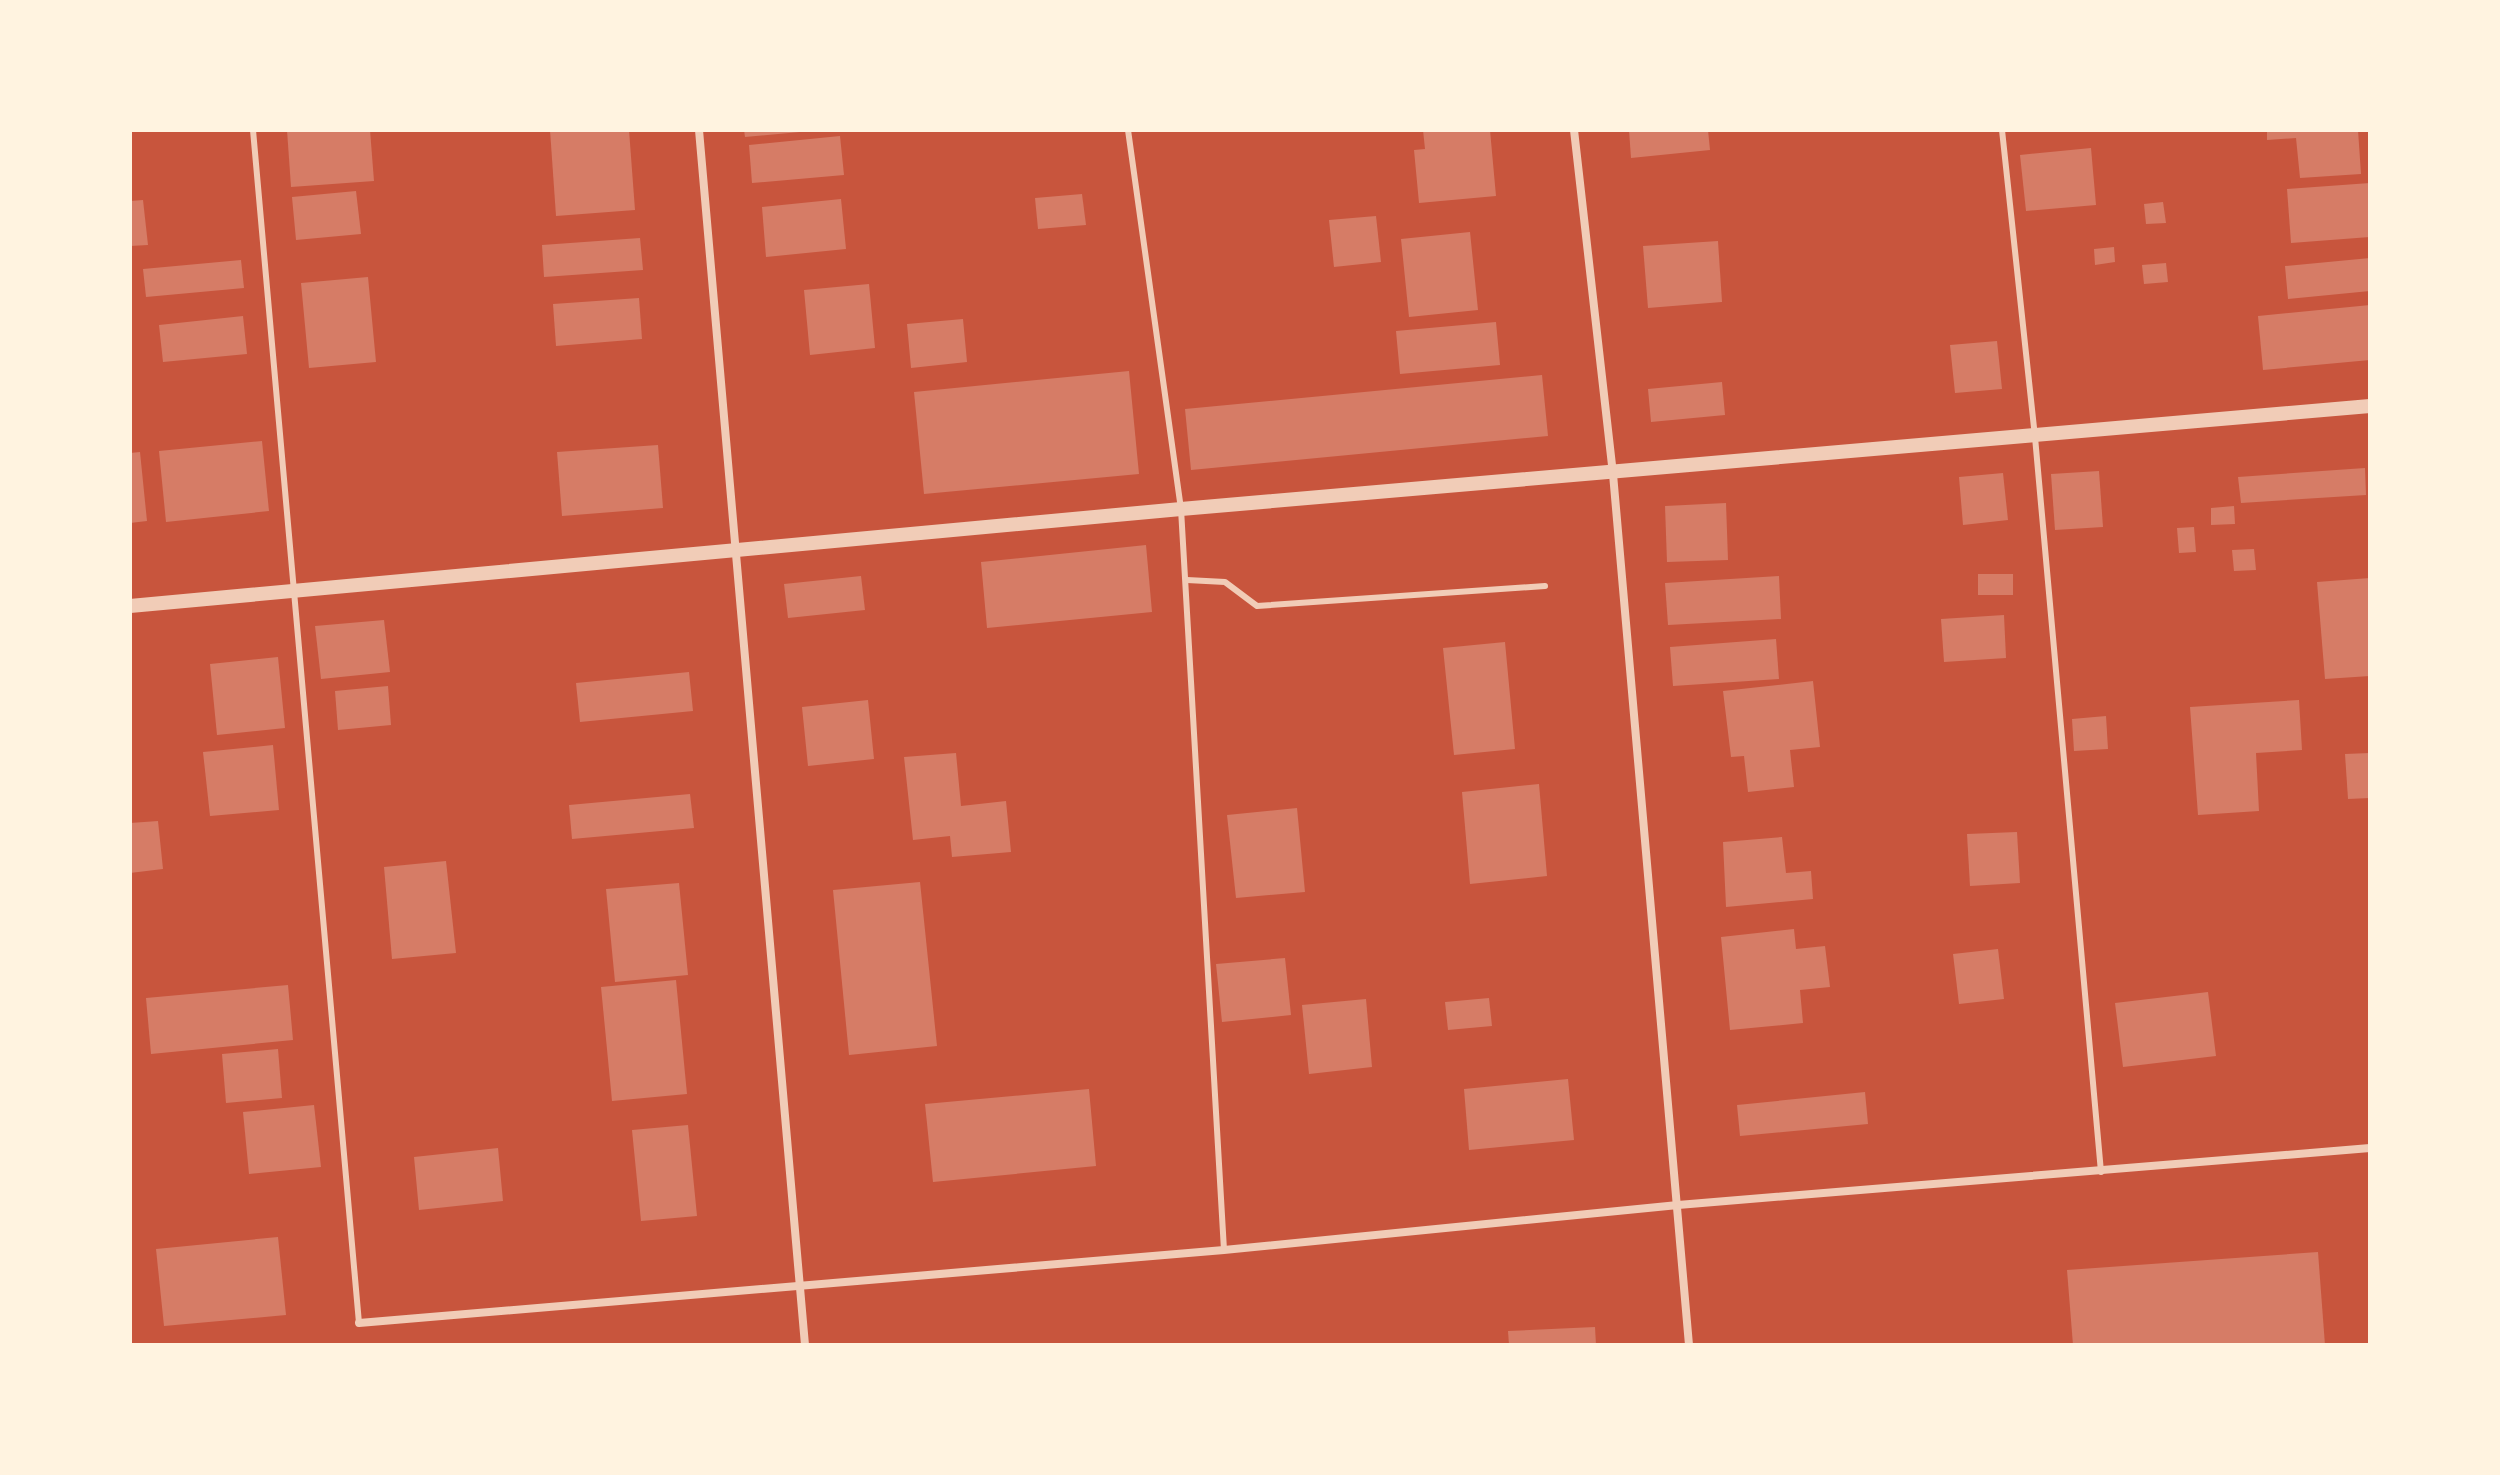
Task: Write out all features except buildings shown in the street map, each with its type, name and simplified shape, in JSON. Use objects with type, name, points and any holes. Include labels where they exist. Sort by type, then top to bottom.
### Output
[{"type":"street","points":[[699,130],[805,1345]]},
{"type":"street","points":[[1574,130],[1613,474],[1689,1345]]},
{"type":"street","points":[[130,606],[1181,509],[1613,474],[2370,406]]},
{"type":"street","points":[[359,1323],[1224,1250],[1678,1205],[2370,1148]]},
{"type":"lane","points":[[253,130],[359,1323]]},
{"type":"lane","points":[[1128,130],[1181,509],[1224,1250]]},
{"type":"lane","points":[[2002,130],[2035,437],[2101,1172]]},
{"type":"lane","points":[[1187,580],[1225,582],[1257,606],[1545,586]]}]
